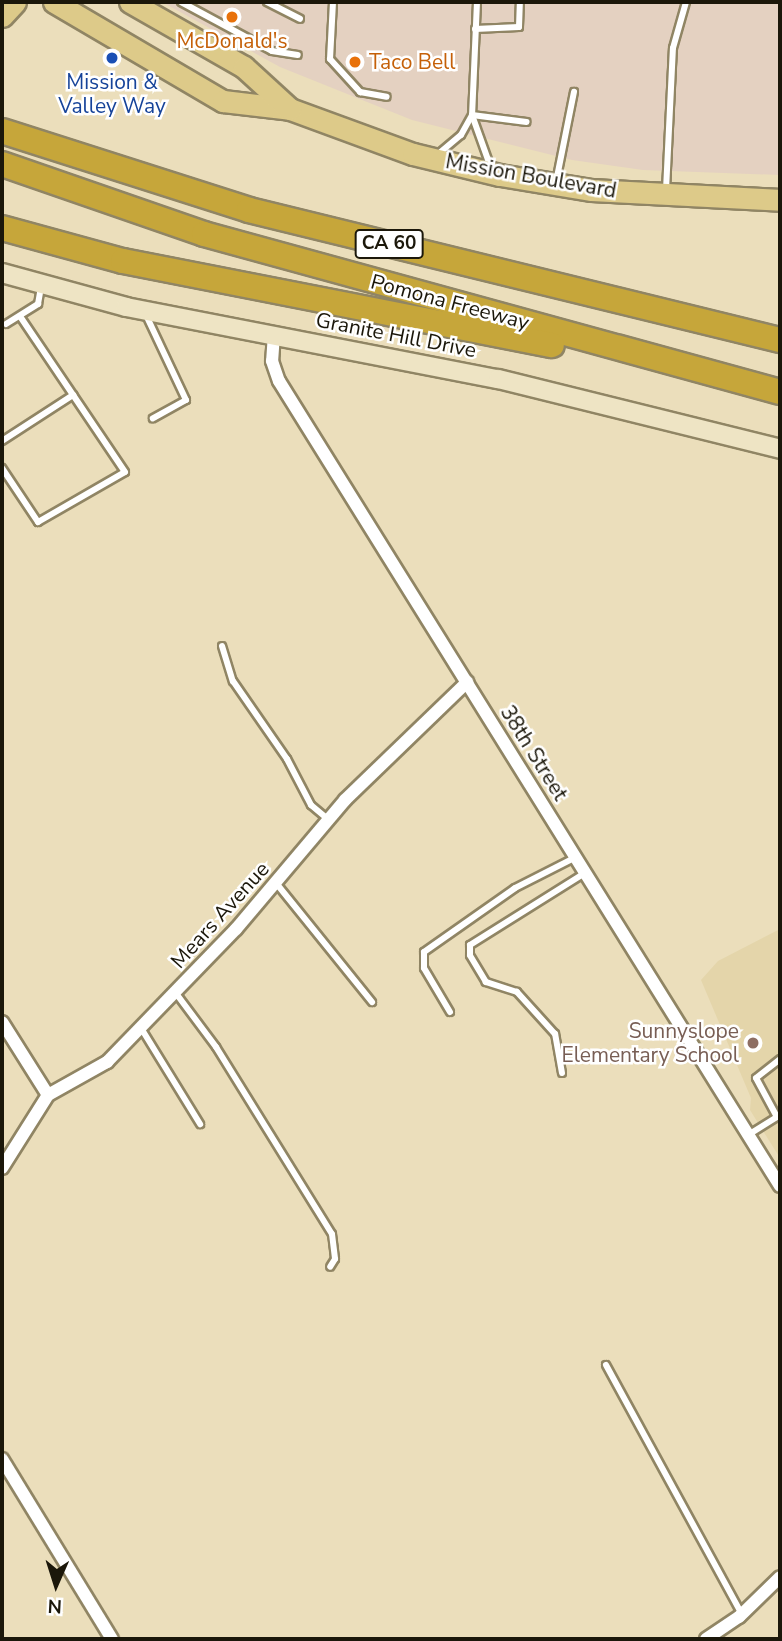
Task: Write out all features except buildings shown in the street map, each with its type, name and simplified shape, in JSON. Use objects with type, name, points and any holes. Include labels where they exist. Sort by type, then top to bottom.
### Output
[{"type":"highway","name":"Pomona Freeway","points":[[2,131],[250,210],[780,340]]},
{"type":"highway","name":"Pomona Freeway","points":[[2,164],[204,234],[780,392]]},
{"type":"highway","points":[[2,228],[123,261],[694,370]]},
{"type":"main road","points":[[2,16],[15,2]]},
{"type":"main road","name":"Mission Boulevard","points":[[54,2],[223,101],[290,109],[433,159],[556,184],[666,196],[780,200]]},
{"type":"main road","name":"Mission Boulevard","points":[[130,2],[244,67],[290,109]]},
{"type":"street","name":"Granite Hill Drive","points":[[2,273],[143,310],[498,379],[780,449]]},
{"type":"street","name":"38th Street","points":[[274,334],[272,361],[279,381],[748,1135],[777,1171],[780,1186]]},
{"type":"street","name":"Mears Avenue","points":[[2,1168],[48,1095],[107,1062],[276,883],[329,820],[467,682]]},
{"type":"street","points":[[2,1021],[48,1095]]},
{"type":"street","points":[[2,1459],[112,1639]]},
{"type":"street","points":[[706,1639],[742,1614],[780,1577]]},
{"type":"lane","points":[[181,2],[272,51],[298,55]]},
{"type":"lane","points":[[267,2],[300,19]]},
{"type":"lane","points":[[333,2],[330,59],[360,92],[387,97]]},
{"type":"lane","points":[[477,2],[472,115],[494,173]]},
{"type":"lane","points":[[475,30],[519,27],[520,2]]},
{"type":"lane","points":[[666,196],[673,48],[686,2]]},
{"type":"lane","points":[[556,184],[575,92]]},
{"type":"lane","points":[[472,115],[527,122]]},
{"type":"lane","points":[[433,159],[461,135],[472,115]]},
{"type":"lane","points":[[6,324],[22,318],[38,304],[41,285]]},
{"type":"lane","points":[[143,310],[186,400],[153,418]]},
{"type":"lane","points":[[2,468],[38,522],[125,472],[22,318]]},
{"type":"lane","points":[[2,441],[73,396]]},
{"type":"lane","points":[[222,646],[233,681],[287,759],[311,805],[329,820]]},
{"type":"lane","points":[[450,1012],[424,968],[420,958],[424,952],[515,888],[576,857]]},
{"type":"lane","points":[[562,1073],[555,1034],[517,992],[486,982],[470,955],[470,945],[480,935],[585,873]]},
{"type":"lane","points":[[276,883],[372,1002]]},
{"type":"lane","points":[[175,992],[215,1047],[332,1234],[335,1259],[330,1267]]},
{"type":"lane","points":[[141,1028],[200,1124]]},
{"type":"lane","points":[[748,1135],[779,1116],[756,1078],[780,1059]]},
{"type":"lane","points":[[606,1365],[742,1614]]},
{"type":"shaded area","points":[[162,2],[780,2],[780,175],[643,170],[572,160],[412,120],[280,67]]},
{"type":"shaded area","name":"Sunnyslope Elementary School","points":[[780,929],[780,1158],[750,1110],[751,1098],[701,980],[718,961]]},
{"type":"place","name":"McDonald's","points":[[232,17]]},
{"type":"place","name":"Mission & Valley Way","points":[[112,58]]},
{"type":"place","name":"Taco Bell","points":[[355,62]]},
{"type":"place","name":"Sunnyslope Elementary School","points":[[753,1043]]}]
